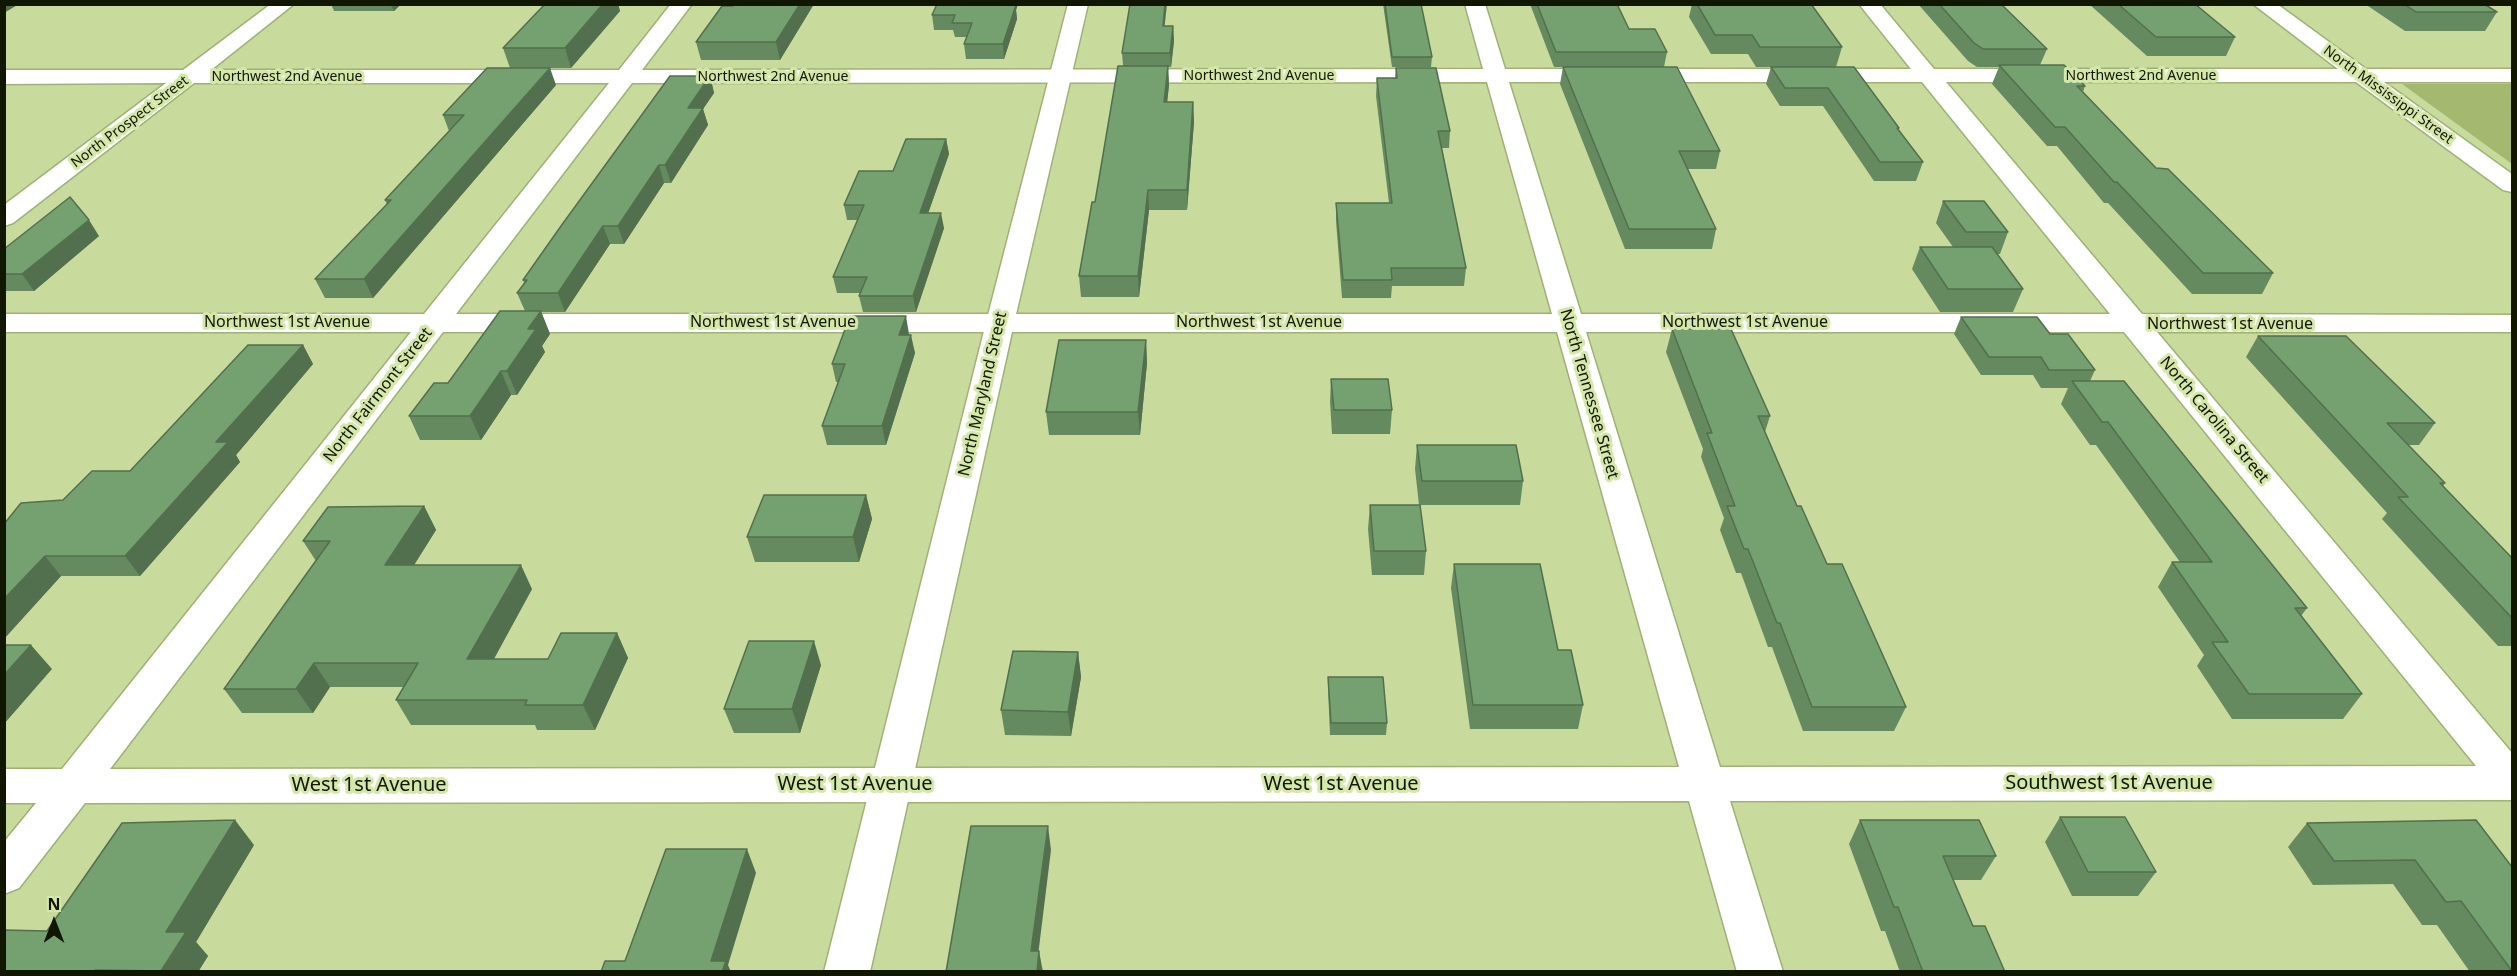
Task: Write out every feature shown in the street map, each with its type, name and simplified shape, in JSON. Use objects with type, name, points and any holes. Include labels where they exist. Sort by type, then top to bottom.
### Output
[{"type":"street","name":"North Prospect Street","points":[[4,218],[284,4]]},
{"type":"street","name":"North Fairmont Street","points":[[4,875],[628,77],[682,4]]},
{"type":"street","name":"North Maryland Street","points":[[847,972],[1000,323],[1078,4]]},
{"type":"street","name":"North Tennessee Street","points":[[1475,4],[1760,972]]},
{"type":"street","name":"North Carolina Street","points":[[1869,4],[2512,782]]},
{"type":"street","name":"North Mississippi Street","points":[[2263,4],[2512,185]]},
{"type":"street","name":"Northwest 2nd Avenue","points":[[4,77],[2512,75]]},
{"type":"street","name":"Northwest 1st Avenue","points":[[4,323],[2512,323]]},
{"type":"street","name":"Southwest 1st Avenue","points":[[1705,784],[2512,782]]},
{"type":"street","name":"West 1st Avenue","points":[[4,786],[1705,784]]},
{"type":"green space","points":[[2402,84],[2512,84],[2512,164]]},
{"type":"building","points":[[545,4],[603,4],[565,48],[503,48]]},
{"type":"building","points":[[733,4],[800,4],[776,42],[696,42],[722,6],[733,6]]},
{"type":"building","points":[[937,4],[1016,5],[1003,44],[964,44],[972,23],[952,23],[955,15],[932,15]]},
{"type":"building","points":[[1130,4],[1165,4],[1163,26],[1173,26],[1170,53],[1122,53]]},
{"type":"building","points":[[1385,4],[1421,4],[1432,57],[1392,57]]},
{"type":"building","points":[[1537,4],[1617,4],[1629,29],[1655,29],[1667,52],[1556,52]]},
{"type":"building","points":[[1697,4],[1811,4],[1842,47],[1760,47],[1752,35],[1715,35]]},
{"type":"building","points":[[1939,4],[2001,4],[2047,49],[1983,49],[1974,43]]},
{"type":"building","points":[[2118,4],[2195,4],[2235,37],[2156,37]]},
{"type":"building","points":[[2404,4],[2484,4],[2497,12],[2416,12]]},
{"type":"building","points":[[1999,65],[2064,65],[2085,86],[2077,86],[2156,168],[2168,169],[2273,273],[2203,273],[2117,182],[2114,182],[2065,127],[2055,127]]},
{"type":"building","points":[[1118,66],[1168,66],[1164,102],[1193,102],[1187,190],[1148,190],[1138,276],[1079,276],[1092,202],[1095,202]]},
{"type":"building","points":[[1563,67],[1677,67],[1720,151],[1679,151],[1716,229],[1629,229]]},
{"type":"building","points":[[1771,67],[1854,67],[1923,162],[1880,162],[1828,88],[1785,88]]},
{"type":"building","points":[[487,68],[550,68],[364,279],[315,279],[391,200],[385,200],[464,115],[443,115]]},
{"type":"building","points":[[1396,68],[1436,68],[1450,131],[1438,131],[1466,268],[1391,268],[1392,280],[1343,280],[1336,203],[1392,203],[1377,78],[1397,78]]},
{"type":"building","points":[[670,76],[710,76],[688,108],[703,108],[665,165],[659,165],[618,226],[603,226],[558,293],[517,293],[527,280],[523,280],[561,226]]},
{"type":"building","points":[[906,139],[946,139],[920,213],[941,213],[913,296],[859,296],[867,277],[833,277],[864,205],[844,205],[859,171],[893,171]]},
{"type":"building","points":[[70,197],[89,220],[22,274],[4,274],[4,249]]},
{"type":"building","points":[[1943,201],[1984,201],[2008,232],[1966,232]]},
{"type":"building","points":[[1920,247],[1992,247],[2023,289],[1948,289]]},
{"type":"building","points":[[500,311],[541,311],[528,329],[536,329],[507,371],[501,371],[470,416],[409,416],[434,383],[448,383]]},
{"type":"building","points":[[850,316],[906,316],[899,335],[911,335],[882,426],[822,426],[845,364],[832,364]]},
{"type":"building","points":[[1961,317],[2037,317],[2050,334],[2068,334],[2095,370],[2049,370],[2041,357],[1989,357]]},
{"type":"building","points":[[1672,329],[1731,329],[1770,416],[1758,416],[1797,506],[1801,506],[1827,564],[1842,564],[1906,707],[1812,707],[1780,623],[1777,623],[1748,549],[1744,549],[1727,506],[1735,506],[1707,433],[1712,433]]},
{"type":"building","points":[[2258,336],[2346,336],[2435,423],[2387,423],[2445,483],[2440,483],[2512,558],[2512,618],[2398,497],[2408,497]]},
{"type":"building","points":[[1059,340],[1146,340],[1138,412],[1046,412]]},
{"type":"building","points":[[248,345],[303,345],[216,442],[228,442],[125,556],[45,556],[4,599],[4,524],[21,503],[63,500],[92,471],[130,471]]},
{"type":"building","points":[[1331,379],[1388,379],[1392,410],[1334,410]]},
{"type":"building","points":[[2072,381],[2124,381],[2307,608],[2295,608],[2362,694],[2249,694],[2212,642],[2228,642],[2172,562],[2212,562],[2108,422],[2102,422]]},
{"type":"building","points":[[1417,445],[1516,445],[1523,481],[1422,481]]},
{"type":"building","points":[[764,495],[866,495],[853,537],[747,537]]},
{"type":"building","points":[[1370,505],[1420,505],[1426,551],[1374,551]]},
{"type":"building","points":[[424,506],[385,565],[521,565],[467,659],[548,659],[561,633],[617,633],[583,705],[525,705],[527,700],[396,700],[418,663],[314,663],[296,689],[224,689],[330,541],[303,541],[328,507]]},
{"type":"building","points":[[1454,564],[1540,564],[1558,650],[1571,650],[1583,705],[1473,705]]},
{"type":"building","points":[[749,641],[814,641],[792,709],[724,709]]},
{"type":"building","points":[[4,645],[31,645],[4,675]]},
{"type":"building","points":[[1013,651],[1078,652],[1068,712],[1001,710]]},
{"type":"building","points":[[1328,677],[1383,677],[1387,723],[1331,723]]},
{"type":"building","points":[[2060,817],[2125,817],[2156,872],[2088,872]]},
{"type":"building","points":[[235,820],[166,932],[186,932],[161,971],[4,972],[4,930],[47,931],[122,823]]},
{"type":"building","points":[[1860,820],[1979,820],[1996,856],[1943,856],[1973,926],[1985,926],[2005,972],[1923,972],[1898,907],[1894,907]]},
{"type":"building","points":[[2476,820],[2512,867],[2512,971],[2461,901],[2446,902],[2415,860],[2334,861],[2307,823]]},
{"type":"building","points":[[971,826],[1048,826],[1031,951],[1039,951],[1037,972],[946,972]]},
{"type":"building","points":[[666,849],[747,849],[711,961],[726,961],[722,972],[601,972],[605,961],[625,961]]}]
